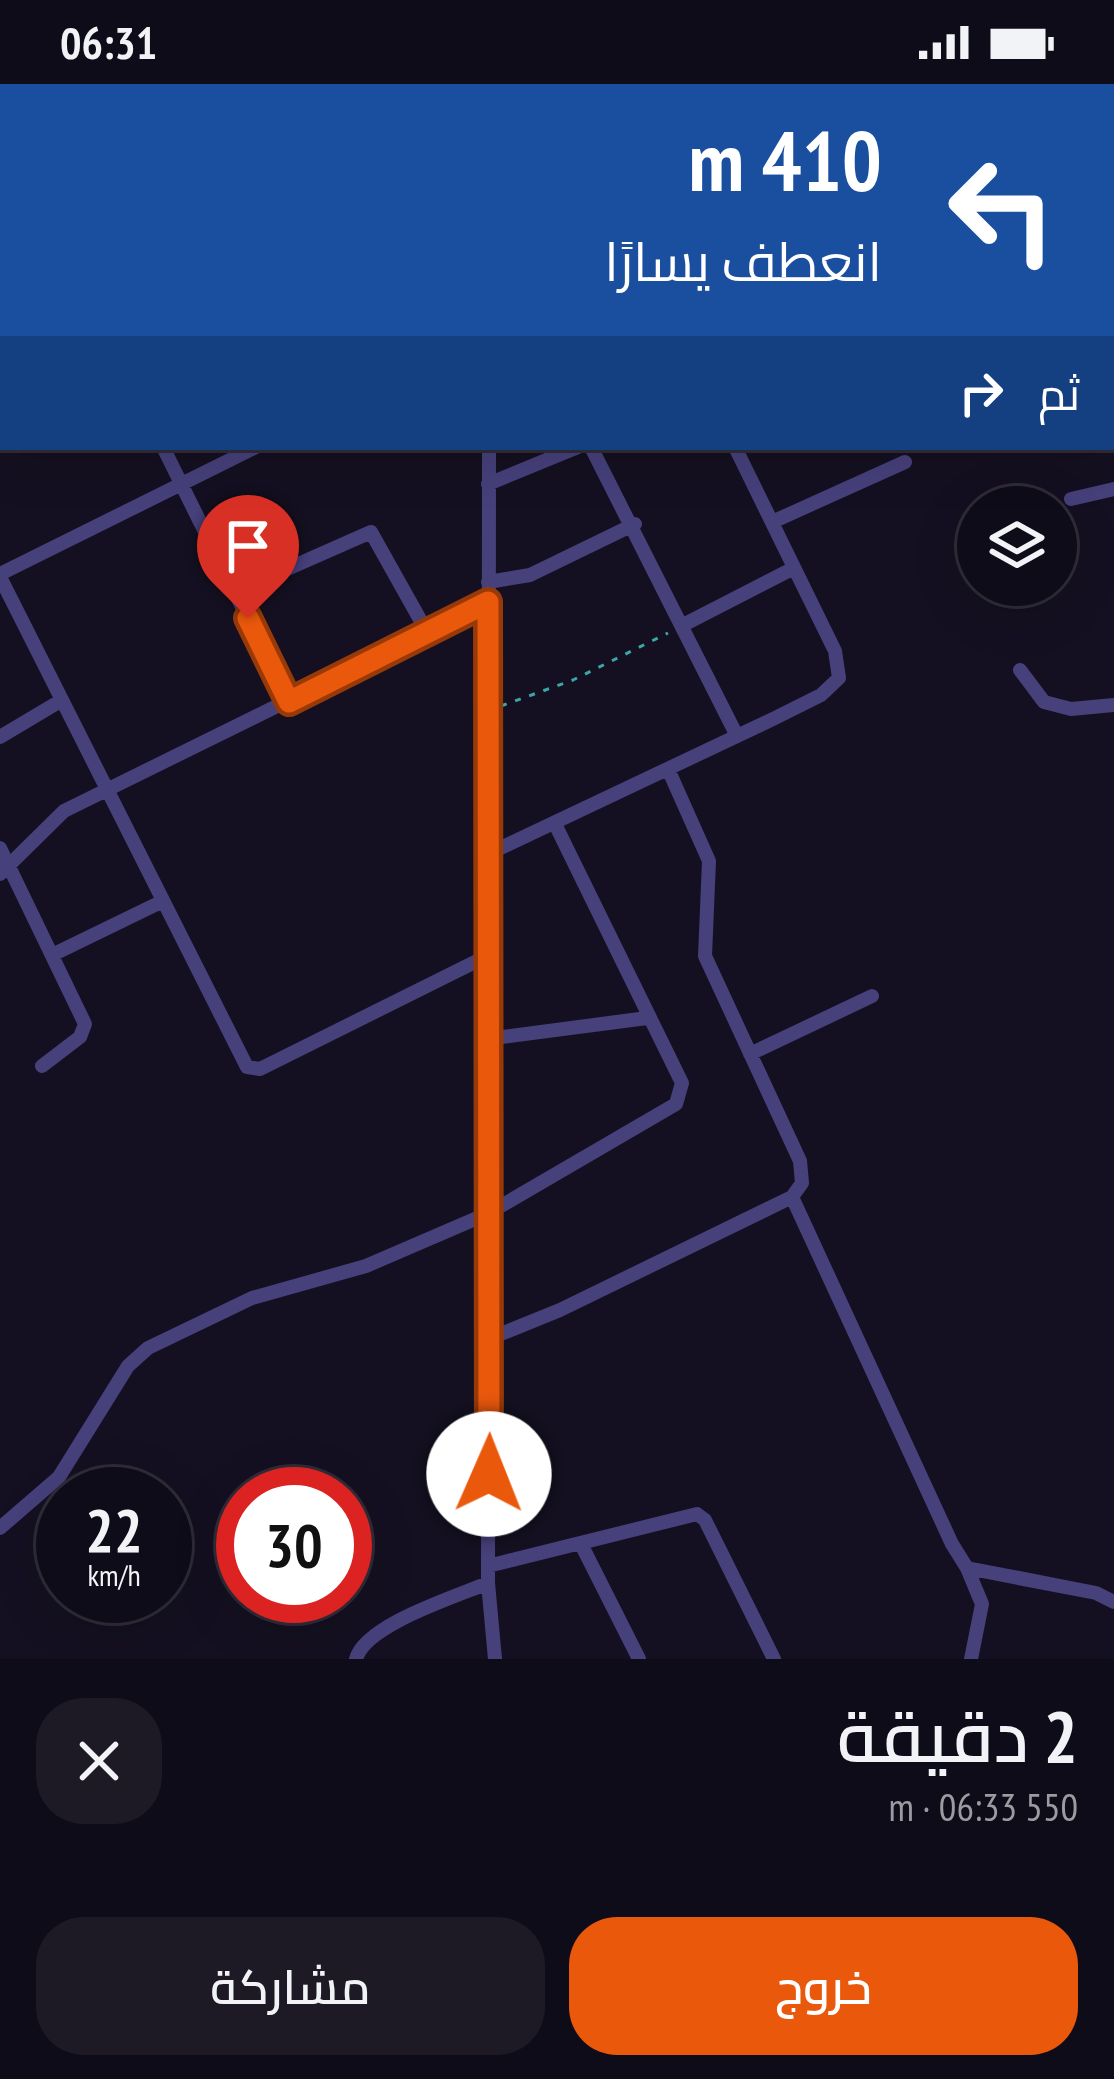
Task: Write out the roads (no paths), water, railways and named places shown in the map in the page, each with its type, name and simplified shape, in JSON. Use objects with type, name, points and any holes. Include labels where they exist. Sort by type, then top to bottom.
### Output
[{"type":"street","points":[[165,450],[289,702]]},
{"type":"street","points":[[250,450],[0,575],[241,1062],[255,1070],[489,955]]},
{"type":"street","points":[[489,450],[488,1583],[495,1659]]},
{"type":"street","points":[[488,484],[571,450]]},
{"type":"street","points":[[594,450],[686,624],[737,736]]},
{"type":"street","points":[[490,853],[821,695],[839,678],[835,652],[736,450]]},
{"type":"street","points":[[772,522],[904,463]]},
{"type":"street","points":[[1077,498],[1114,489]]},
{"type":"street","points":[[488,582],[530,574],[635,524]]},
{"type":"street","points":[[235,592],[370,532],[427,632]]},
{"type":"street","points":[[686,624],[794,568]]},
{"type":"street","points":[[5,871],[50,822],[488,602]]},
{"type":"street","points":[[1020,670],[1044,702],[1071,709],[1114,705]]},
{"type":"street","points":[[0,737],[62,700]]},
{"type":"street","points":[[490,1338],[542,1319],[792,1197],[802,1183],[800,1161],[705,956],[709,861],[668,769]]},
{"type":"street","points":[[0,1528],[59,1477],[128,1366],[148,1348],[252,1298],[366,1266],[489,1213],[676,1104],[682,1083],[555,824]]},
{"type":"street","points":[[0,848],[5,871],[52,955],[85,1028],[42,1066]]},
{"type":"street","points":[[52,955],[161,902]]},
{"type":"street","points":[[751,1054],[872,996]]},
{"type":"street","points":[[487,1039],[647,1018]]},
{"type":"street","points":[[792,1197],[982,1604],[970,1659]]},
{"type":"street","points":[[488,1565],[682,1516],[700,1516],[768,1657]]},
{"type":"street","points":[[581,1544],[639,1659]]},
{"type":"street","points":[[967,1568],[1096,1593],[1114,1602]]},
{"type":"street","points":[[356,1659],[359,1647],[377,1633],[488,1583]]}]
